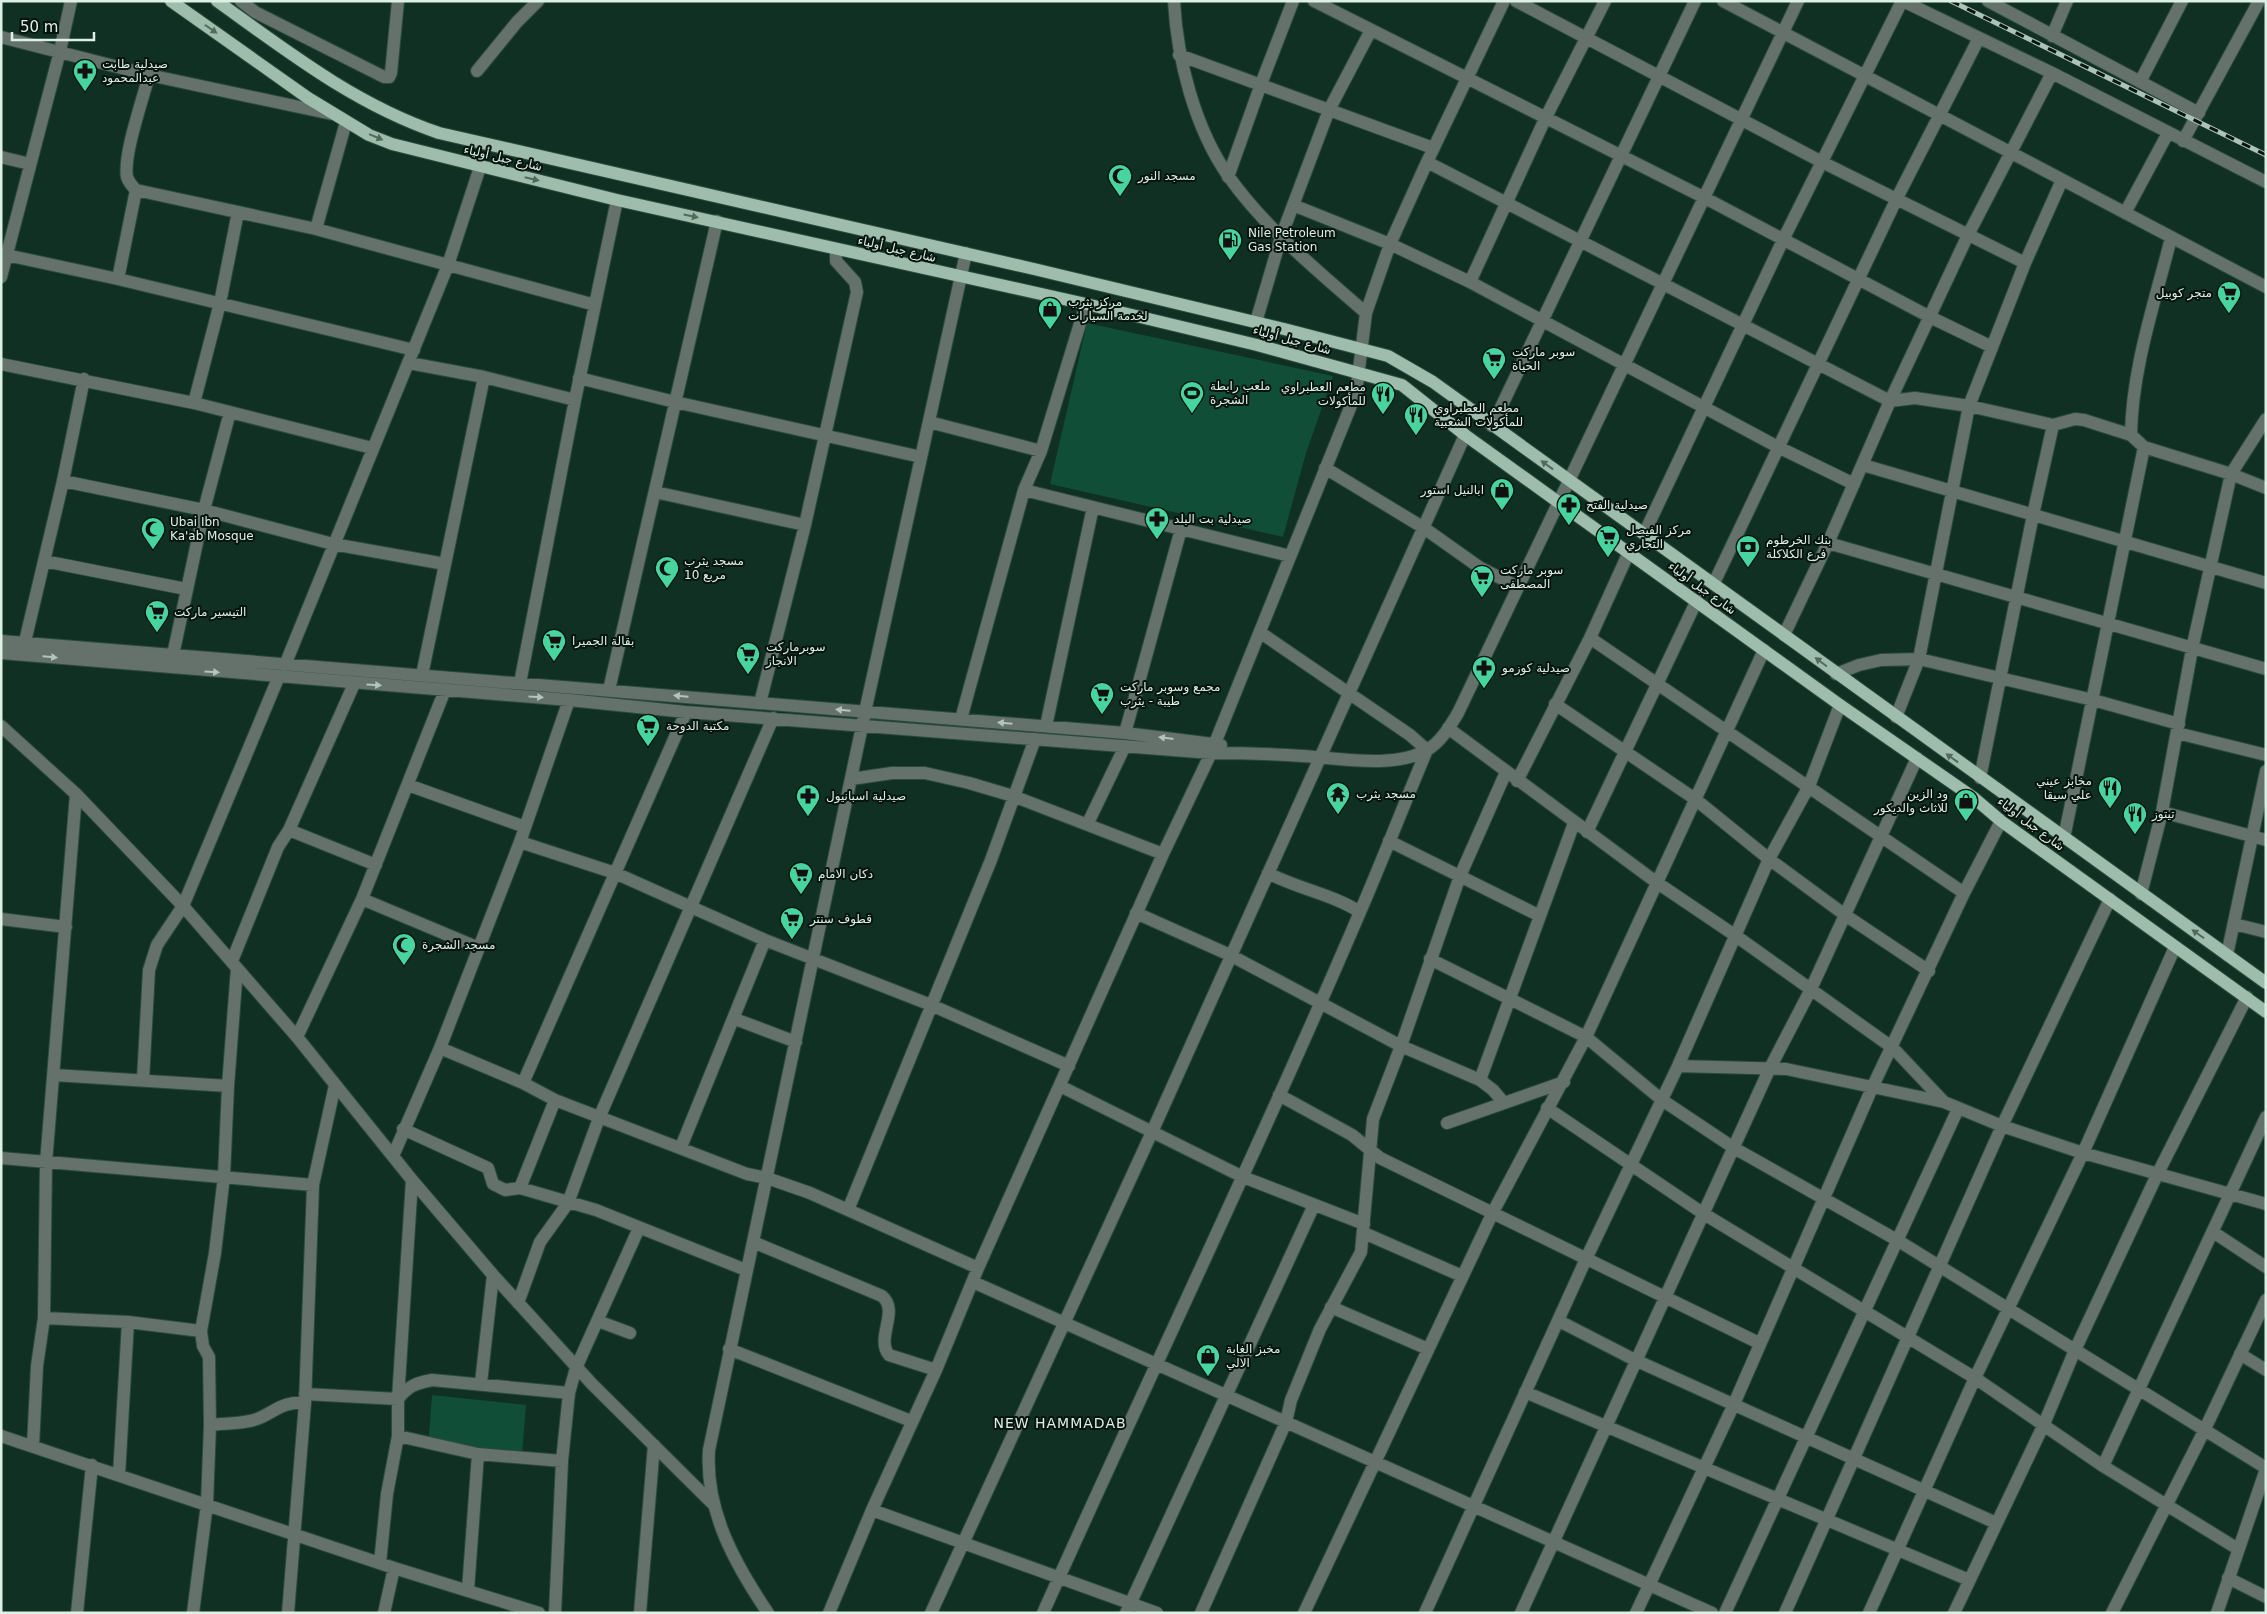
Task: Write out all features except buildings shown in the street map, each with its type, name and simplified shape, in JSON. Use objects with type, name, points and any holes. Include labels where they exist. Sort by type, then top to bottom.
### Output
[{"type":"main road","name":"شارع جبل أولياء","points":[[171,1],[308,98],[343,119],[392,144],[617,200],[1086,304],[1257,345],[1402,385],[1465,435],[1558,503],[1697,600],[1840,705],[1974,798],[2001,821],[2266,1012]]},
{"type":"main road","name":"شارع جبل أولياء","points":[[217,1],[354,96],[385,113],[420,127],[713,197],[966,253],[1256,322],[1388,356],[1402,363],[1570,481],[2266,983]]},
{"type":"street","points":[[1,277],[60,51],[70,1]]},
{"type":"street","points":[[241,1],[255,12],[384,77],[389,77],[392,73],[398,1]]},
{"type":"street","points":[[477,71],[517,22],[538,1]]},
{"type":"street","points":[[1174,1],[1179,55],[1208,141],[1228,177],[1281,237],[1366,313]]},
{"type":"street","points":[[1228,177],[1261,84],[1294,1]]},
{"type":"street","points":[[1314,1],[1705,198],[1858,280],[1992,347]]},
{"type":"street","points":[[829,1613],[911,1421],[936,1370],[978,1268],[1136,913],[1213,748],[1261,633],[1356,393],[1360,373],[1360,348],[1366,313],[1390,244],[1433,148],[1504,1]]},
{"type":"street","points":[[1516,1],[1660,75],[1822,162],[2025,263]]},
{"type":"street","points":[[1470,282],[1546,119],[1605,1]]},
{"type":"street","points":[[1492,426],[1544,322],[1619,156],[1695,1]]},
{"type":"street","points":[[1723,1],[2266,287]]},
{"type":"street","points":[[1043,1613],[1155,1363],[1243,1177],[1360,912],[1427,750],[1448,728],[1518,587],[1798,1]]},
{"type":"street","points":[[1644,534],[1745,325],[1783,240],[1902,1],[2052,73],[2266,182]]},
{"type":"street","points":[[1988,1],[2199,113]]},
{"type":"street","points":[[2052,36],[2067,1]]},
{"type":"street","points":[[2140,82],[2182,1]]},
{"type":"street","points":[[2183,141],[2259,1]]},
{"type":"street","points":[[1256,322],[1281,237],[1329,110],[1371,30]]},
{"type":"street","points":[[1,36],[149,75],[343,119],[316,229]]},
{"type":"street","points":[[1714,584],[1897,198],[1979,38]]},
{"type":"street","points":[[1179,55],[1433,148]]},
{"type":"street","points":[[1784,635],[1828,543],[1890,401],[1968,235],[2052,73]]},
{"type":"street","points":[[149,75],[130,148],[127,176],[131,185],[136,190],[316,229],[595,305]]},
{"type":"street","points":[[2125,213],[2168,133]]},
{"type":"street","points":[[1,157],[30,164]]},
{"type":"street","points":[[1427,162],[1890,401],[1909,398],[1969,406],[2054,424],[2074,419],[2084,420],[2131,435],[2144,447],[2231,474],[2266,488]]},
{"type":"street","points":[[143,1080],[149,970],[158,945],[183,906],[282,671],[448,265],[480,167]]},
{"type":"street","points":[[1896,717],[1919,660],[1969,406],[2025,263],[2062,180]]},
{"type":"street","points":[[118,279],[136,190]]},
{"type":"street","points":[[520,683],[579,378],[617,200]]},
{"type":"street","points":[[1293,205],[1390,244],[1470,282],[1778,447],[1854,484]]},
{"type":"street","points":[[194,404],[220,303],[238,212]]},
{"type":"street","points":[[609,690],[717,222]]},
{"type":"street","points":[[2131,435],[2133,406],[2141,355],[2171,238]]},
{"type":"street","points":[[760,703],[805,525],[857,292],[855,282],[836,261],[836,249]]},
{"type":"street","points":[[768,1613],[732,1553],[714,1505],[709,1476],[709,1450],[729,1349],[814,960],[862,725],[959,277],[966,253]]},
{"type":"street","points":[[6,255],[118,279],[414,350]]},
{"type":"street","points":[[961,719],[989,610],[1024,490],[1041,451],[1086,304]]},
{"type":"street","points":[[409,363],[484,377],[575,400]]},
{"type":"street","points":[[1,364],[84,379],[230,412],[372,448]]},
{"type":"street","points":[[422,675],[484,377]]},
{"type":"street","points":[[579,378],[675,402],[921,458]]},
{"type":"street","points":[[23,649],[63,482],[84,379]]},
{"type":"street","points":[[173,656],[204,510],[230,412]]},
{"type":"street","points":[[2141,894],[2162,812],[2192,649],[2231,474],[2266,419]]},
{"type":"street","points":[[929,422],[1041,451]]},
{"type":"street","points":[[1980,778],[2002,678],[2032,515],[2054,424]]},
{"type":"street","points":[[931,1613],[1152,1132],[1465,435]]},
{"type":"street","points":[[2064,838],[2144,447]]},
{"type":"street","points":[[1863,465],[2266,583]]},
{"type":"street","points":[[1325,468],[1424,528],[1479,567],[1518,587]]},
{"type":"street","points":[[63,482],[204,510],[333,544],[445,564]]},
{"type":"street","points":[[1024,490],[1290,556]]},
{"type":"street","points":[[655,492],[805,525]]},
{"type":"street","points":[[1046,726],[1093,506]]},
{"type":"street","points":[[1126,733],[1181,529]]},
{"type":"street","points":[[1828,543],[1936,576],[2266,669]]},
{"type":"street","points":[[1517,781],[1590,638],[1629,552]]},
{"type":"street","points":[[44,561],[186,589]]},
{"type":"street","points":[[1587,832],[1697,600]]},
{"type":"street","points":[[1261,633],[1410,735],[1427,750]]},
{"type":"street","points":[[1590,638],[1964,893]]},
{"type":"street","points":[[1,657],[2,647],[282,671],[422,675],[1126,733],[1250,753],[1378,761],[1411,756],[1427,750]]},
{"type":"street","points":[[23,649],[173,656],[282,671],[354,684],[569,700],[686,712],[1125,746],[1213,748]]},
{"type":"street","points":[[1304,1613],[1493,1212],[1546,1108],[1564,1082],[1586,1036],[1764,650]]},
{"type":"street","points":[[1836,674],[1859,664],[1881,660],[1919,660],[2093,700],[2266,755]]},
{"type":"street","points":[[193,1613],[207,1504],[210,1425],[209,1357],[203,1346],[201,1331],[215,1253],[224,1176],[235,964],[278,847],[289,830],[354,684]]},
{"type":"street","points":[[297,1037],[362,899],[445,690]]},
{"type":"street","points":[[393,1156],[403,1129],[440,1048],[520,842],[569,700]]},
{"type":"street","points":[[1555,704],[1695,799],[1769,859],[1845,915],[1929,971]]},
{"type":"street","points":[[1425,1613],[1586,1260],[1678,1066],[1769,859],[1808,786],[1840,705]]},
{"type":"street","points":[[522,1082],[686,712]]},
{"type":"street","points":[[518,1303],[540,1242],[568,1203],[599,1118],[773,718]]},
{"type":"street","points":[[1,726],[76,794],[183,906],[297,1037],[412,1180],[493,1275],[576,1368],[714,1505]]},
{"type":"street","points":[[1448,728],[1517,781],[1656,882],[1736,936],[1893,1048],[1944,1102]]},
{"type":"street","points":[[848,1210],[991,860],[1034,739]]},
{"type":"street","points":[[1088,823],[1125,746]]},
{"type":"street","points":[[1522,1613],[1635,1360],[1666,1297],[1769,1070],[1811,989],[1917,758]]},
{"type":"street","points":[[2227,955],[2266,771]]},
{"type":"street","points":[[1201,1613],[1286,1422],[1298,1381],[1331,1307],[1358,1261],[1364,1228],[1373,1118],[1401,1046],[1460,876],[1506,772]]},
{"type":"street","points":[[851,779],[892,773],[925,773],[1013,796],[1088,823],[1163,854]]},
{"type":"street","points":[[408,785],[525,827]]},
{"type":"street","points":[[33,1446],[37,1366],[44,1318],[46,1163],[76,794]]},
{"type":"street","points":[[2162,812],[2266,840]]},
{"type":"street","points":[[1636,1613],[1734,1404],[1759,1343],[1872,1088],[1893,1048],[1964,893],[2001,821]]},
{"type":"street","points":[[1480,1080],[1574,823]]},
{"type":"street","points":[[289,830],[376,865]]},
{"type":"street","points":[[1389,841],[1540,916]]},
{"type":"street","points":[[520,842],[615,873],[765,940],[931,1005],[1069,1066]]},
{"type":"street","points":[[1268,873],[1292,885],[1345,903],[1360,912]]},
{"type":"street","points":[[362,899],[479,948]]},
{"type":"street","points":[[1785,1613],[2002,1126],[2110,899]]},
{"type":"street","points":[[1136,913],[1230,956],[1401,1046],[1480,1080],[1493,1090],[1504,1103]]},
{"type":"street","points":[[1,919],[66,927]]},
{"type":"street","points":[[2234,924],[2266,932]]},
{"type":"street","points":[[681,1147],[735,1018],[765,940]]},
{"type":"street","points":[[1869,1613],[1974,1378],[2083,1153],[2175,947]]},
{"type":"street","points":[[1430,959],[1510,996],[1586,1036],[1662,1100],[1734,1148],[1939,1265],[2266,1468],[2217,1613]]},
{"type":"street","points":[[1954,1613],[2044,1424],[2075,1350],[2157,1174],[2247,997]]},
{"type":"street","points":[[735,1018],[796,1042]]},
{"type":"street","points":[[440,1048],[522,1082],[555,1100],[599,1118],[681,1147],[747,1174],[766,1178],[848,1210],[978,1268]]},
{"type":"street","points":[[1678,1066],[1786,1069],[1944,1102],[2002,1126],[2083,1153],[2266,1204]]},
{"type":"street","points":[[54,1074],[228,1086]]},
{"type":"street","points":[[1447,1123],[1564,1082]]},
{"type":"street","points":[[288,1613],[305,1399],[314,1186],[335,1085]]},
{"type":"street","points":[[1060,1086],[1243,1177],[1314,1205],[1462,1276]]},
{"type":"street","points":[[1279,1096],[1352,1135],[1380,1158],[1759,1343]]},
{"type":"street","points":[[520,1188],[555,1100]]},
{"type":"street","points":[[1546,1108],[1704,1214],[1974,1378],[2103,1466],[2238,1550]]},
{"type":"street","points":[[1726,1613],[1958,1109]]},
{"type":"street","points":[[2103,1466],[2266,1117]]},
{"type":"street","points":[[403,1129],[488,1168],[493,1184],[505,1190],[520,1188],[596,1210],[746,1270]]},
{"type":"street","points":[[1,1158],[224,1176],[314,1186]]},
{"type":"street","points":[[380,1563],[387,1494],[398,1436],[398,1399],[412,1180]]},
{"type":"street","points":[[1128,1608],[1314,1205]]},
{"type":"street","points":[[555,1613],[562,1461],[569,1393],[576,1368],[639,1228]]},
{"type":"street","points":[[2213,1232],[2266,1267]]},
{"type":"street","points":[[753,1242],[882,1296],[887,1300],[889,1308],[884,1344],[886,1351],[889,1355],[936,1370]]},
{"type":"street","points":[[481,1383],[493,1275]]},
{"type":"street","points":[[973,1282],[1712,1613]]},
{"type":"street","points":[[2112,1613],[2204,1431],[2266,1300]]},
{"type":"street","points":[[1331,1307],[1428,1348]]},
{"type":"street","points":[[44,1318],[128,1322],[201,1331]]},
{"type":"street","points":[[598,1321],[630,1333]]},
{"type":"street","points":[[1559,1321],[1635,1360],[1996,1523]]},
{"type":"street","points":[[119,1475],[128,1322]]},
{"type":"street","points":[[729,1349],[911,1421]]},
{"type":"street","points":[[2240,1354],[2266,1370]]},
{"type":"street","points":[[398,1399],[406,1388],[417,1383],[432,1380],[481,1383],[569,1393]]},
{"type":"street","points":[[1525,1392],[1969,1580]]},
{"type":"street","points":[[210,1425],[256,1419],[274,1408],[305,1399],[398,1399]]},
{"type":"street","points":[[1,1436],[394,1568],[539,1613]]},
{"type":"street","points":[[398,1436],[478,1454],[562,1461]]},
{"type":"street","points":[[640,1613],[654,1445]]},
{"type":"street","points":[[468,1590],[478,1454]]},
{"type":"street","points":[[77,1613],[92,1465]]},
{"type":"street","points":[[872,1510],[1059,1577],[1128,1608],[1157,1613]]},
{"type":"street","points":[[384,1613],[394,1568]]},
{"type":"street","points":[[2228,1578],[2266,1596]]},
{"type":"green space","name":"ملعب رابطة الشجرة","points":[[1087,323],[1333,376],[1306,453],[1283,537],[1050,484]]},
{"type":"green space","points":[[432,1395],[526,1405],[522,1455],[428,1448]]},
{"type":"railway","points":[[1951,1],[2266,155]]},
{"type":"place","name":"صيدلية طابت عبدالمحمود","points":[[85,92]]},
{"type":"place","name":"مسجد النور","points":[[1120,197]]},
{"type":"place","name":"Nile Petroleum Gas Station","points":[[1230,261]]},
{"type":"place","name":"متجر كوبيل","points":[[2229,314]]},
{"type":"place","name":"مركز يثرب لخدمة السيارات","points":[[1050,330]]},
{"type":"place","name":"سوبر ماركت الحياة","points":[[1494,380]]},
{"type":"place","name":"ملعب رابطة الشجرة","points":[[1192,414]]},
{"type":"place","name":"مطعم العطبراوي للمأكولات","points":[[1383,415]]},
{"type":"place","name":"مطعم العطبراوي للمأكولات الشعبية","points":[[1416,436]]},
{"type":"place","name":"ابالنيل استور","points":[[1502,511]]},
{"type":"place","name":"صيدلية الفتح","points":[[1569,526]]},
{"type":"place","name":"صيدلية بت البلد","points":[[1157,540]]},
{"type":"place","name":"Ubai Ibn Ka'ab Mosque","points":[[153,550]]},
{"type":"place","name":"مركز الفيصل التجاري","points":[[1608,558]]},
{"type":"place","name":"بنك الخرطوم فرع الكلاكلة","points":[[1748,568]]},
{"type":"place","name":"مسجد يثرب مربع 10","points":[[667,589]]},
{"type":"place","name":"سوبر ماركت المصطفى","points":[[1482,598]]},
{"type":"place","name":"التيسير ماركت","points":[[157,633]]},
{"type":"place","name":"بقالة الجميرا","points":[[554,662]]},
{"type":"place","name":"سوبرماركت الانجاز","points":[[748,675]]},
{"type":"place","name":"صيدلية كوزمو","points":[[1484,689]]},
{"type":"place","name":"مجمع وسوبر ماركت طيبة - يثرب","points":[[1102,715]]},
{"type":"place","name":"مكتبة الدوحة","points":[[648,747]]},
{"type":"place","name":"مخابز عيني علي سيقا","points":[[2110,809]]},
{"type":"place","name":"مسجد يثرب","points":[[1338,815]]},
{"type":"place","name":"صيدلية اسبانيول","points":[[808,817]]},
{"type":"place","name":"ود الزين للاثاث والديكور","points":[[1966,822]]},
{"type":"place","name":"تيتوز","points":[[2135,835]]},
{"type":"place","name":"دكان الامام","points":[[801,895]]},
{"type":"place","name":"قطوف سنتر","points":[[792,940]]},
{"type":"place","name":"مسجد الشجرة","points":[[404,966]]},
{"type":"place","name":"مخبز الغابة الالي","points":[[1208,1377]]},
{"type":"district","name":"NEW HAMMADAB","points":[[1060,1423]]}]
